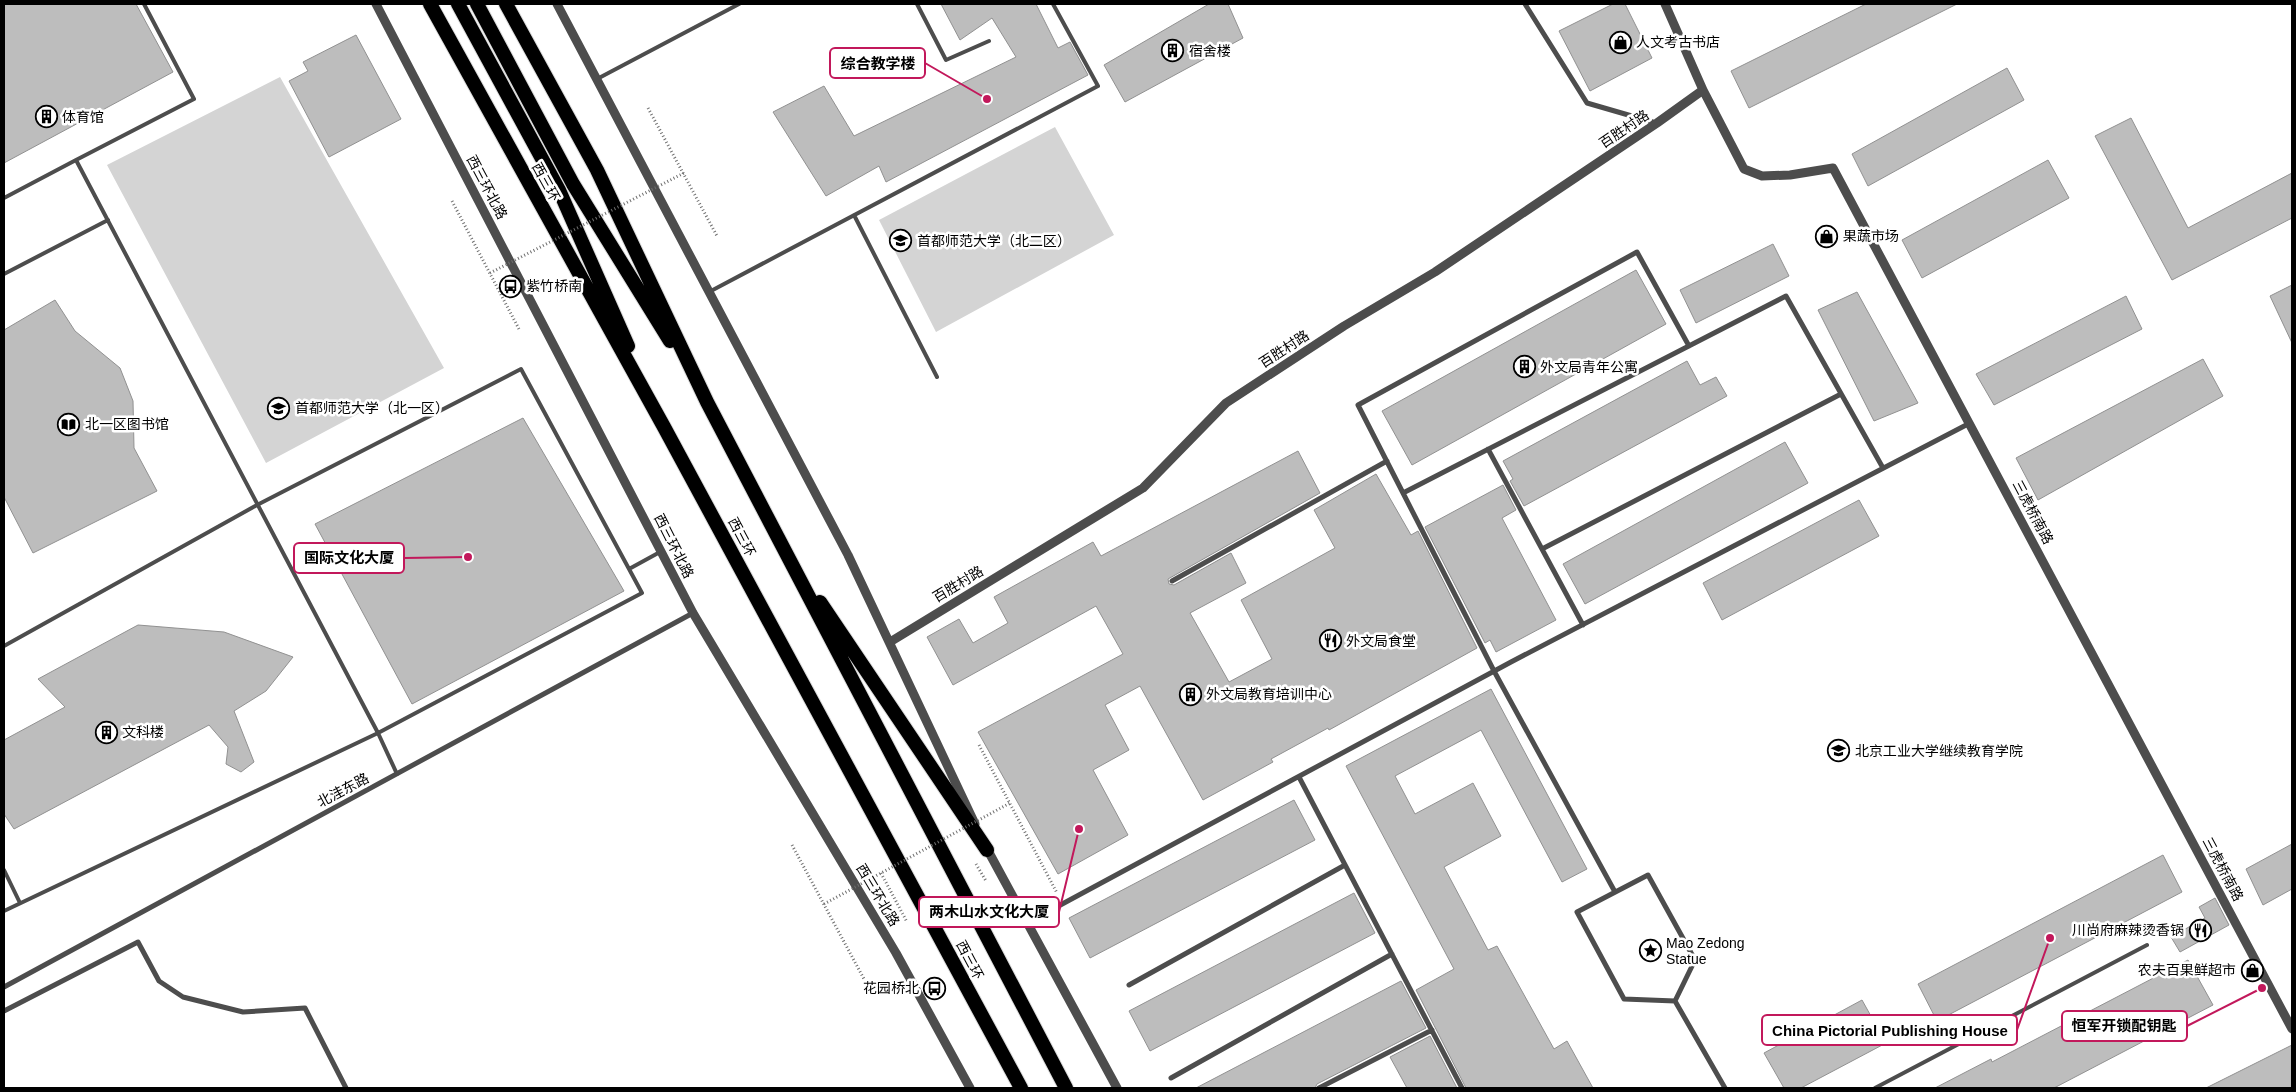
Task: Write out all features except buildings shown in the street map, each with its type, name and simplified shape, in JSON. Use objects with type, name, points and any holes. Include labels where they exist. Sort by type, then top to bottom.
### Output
[{"type":"highway","name":"西三环","points":[[430,4],[664,427],[1021,1088]]},
{"type":"highway","points":[[458,4],[559,190],[664,427]]},
{"type":"highway","points":[[477,4],[573,184],[707,402]]},
{"type":"highway","name":"西三环","points":[[506,4],[597,170],[707,402],[1066,1088]]},
{"type":"highway","points":[[515,4],[525,39]]},
{"type":"highway","points":[[784,548],[987,850]]},
{"type":"street","name":"西三环北路","points":[[376,4],[693,613],[896,952],[970,1088]]},
{"type":"street","points":[[557,4],[848,555],[987,850],[1117,1088]]},
{"type":"street","points":[[1525,4],[1587,103],[1657,123]]},
{"type":"street","points":[[1665,4],[1703,90]]},
{"type":"street","name":"百胜村路","points":[[890,642],[1143,488],[1226,403],[1344,326],[1435,272],[1703,90]]},
{"type":"street","name":"三虎桥南路","points":[[1703,90],[1744,169],[1762,176],[1790,175],[1833,168],[2292,1029]]},
{"type":"street","points":[[1615,892],[1494,671],[1358,404],[1637,252],[1689,346]]},
{"type":"street","points":[[1403,493],[1786,296],[1883,468]]},
{"type":"street","points":[[1542,549],[1841,394]]},
{"type":"street","points":[[1027,922],[1494,671],[1970,423]]},
{"type":"street","points":[[1488,450],[1583,625]]},
{"type":"street","points":[[1172,581],[1387,462]]},
{"type":"street","name":"北洼东路","points":[[4,987],[693,613]]},
{"type":"street","points":[[1299,777],[1462,1088]]},
{"type":"street","points":[[1129,985],[1345,865]]},
{"type":"street","points":[[1648,875],[1694,960],[1675,1001],[1624,999],[1577,912],[1648,875]]},
{"type":"street","points":[[4,1011],[138,942],[159,982],[183,997],[243,1012],[305,1008],[346,1088]]},
{"type":"street","points":[[1172,1078],[1392,954]]},
{"type":"street","points":[[1675,1001],[1725,1088]]},
{"type":"street","points":[[1319,1088],[1432,1030]]},
{"type":"lane","points":[[4,198],[194,100],[144,4]]},
{"type":"lane","points":[[598,79],[739,4]]},
{"type":"lane","points":[[917,4],[946,60],[989,41]]},
{"type":"lane","points":[[709,292],[1098,86],[1053,4]]},
{"type":"lane","points":[[76,160],[378,733],[397,774]]},
{"type":"lane","points":[[854,215],[937,377]]},
{"type":"lane","points":[[4,274],[108,220]]},
{"type":"lane","points":[[4,646],[257,505],[520,369],[642,592],[378,733],[4,911]]},
{"type":"lane","points":[[629,569],[661,552]]},
{"type":"lane","points":[[4,870],[20,903]]},
{"type":"lane","points":[[1875,1088],[2147,945]]},
{"type":"path","points":[[648,108],[717,236]]},
{"type":"path","points":[[490,273],[684,173]]},
{"type":"path","points":[[452,201],[520,331]]},
{"type":"path","points":[[979,745],[1063,904]]},
{"type":"path","points":[[824,904],[1010,803]]},
{"type":"path","points":[[792,845],[864,979]]},
{"type":"path","points":[[881,873],[907,922]]},
{"type":"shaded area","points":[[280,77],[444,368],[266,463],[107,165]]},
{"type":"shaded area","points":[[1055,127],[1114,235],[936,332],[879,220]]},
{"type":"place","name":"人文考古书店","points":[[1620,42]]},
{"type":"place","name":"宿舍楼","points":[[1173,51]]},
{"type":"place","name":"综合教学楼","points":[[987,99]]},
{"type":"place","name":"体育馆","points":[[46,117]]},
{"type":"place","name":"果蔬市场","points":[[1827,236]]},
{"type":"place","name":"首都师范大学（北二区）","points":[[901,241]]},
{"type":"place","name":"紫竹桥南","points":[[510,286]]},
{"type":"place","name":"外文局青年公寓","points":[[1524,367]]},
{"type":"place","name":"首都师范大学（北一区）","points":[[279,408]]},
{"type":"place","name":"北一区图书馆","points":[[69,424]]},
{"type":"place","name":"国际文化大厦","points":[[468,557]]},
{"type":"place","name":"外文局食堂","points":[[1330,641]]},
{"type":"place","name":"外文局教育培训中心","points":[[1190,694]]},
{"type":"place","name":"文科楼","points":[[106,732]]},
{"type":"place","name":"北京工业大学继续教育学院","points":[[1839,751]]},
{"type":"place","name":"两木山水文化大厦","points":[[1079,829]]},
{"type":"place","name":"川尚府麻辣烫香锅","points":[[2200,930]]},
{"type":"place","name":"China Pictorial Publishing House","points":[[2050,938]]},
{"type":"place","name":"Mao Zedong Statue","points":[[1650,951]]},
{"type":"place","name":"农夫百果鲜超市","points":[[2252,970]]},
{"type":"place","name":"花园桥北","points":[[935,988]]},
{"type":"place","name":"恒军开锁配钥匙","points":[[2262,988]]}]
